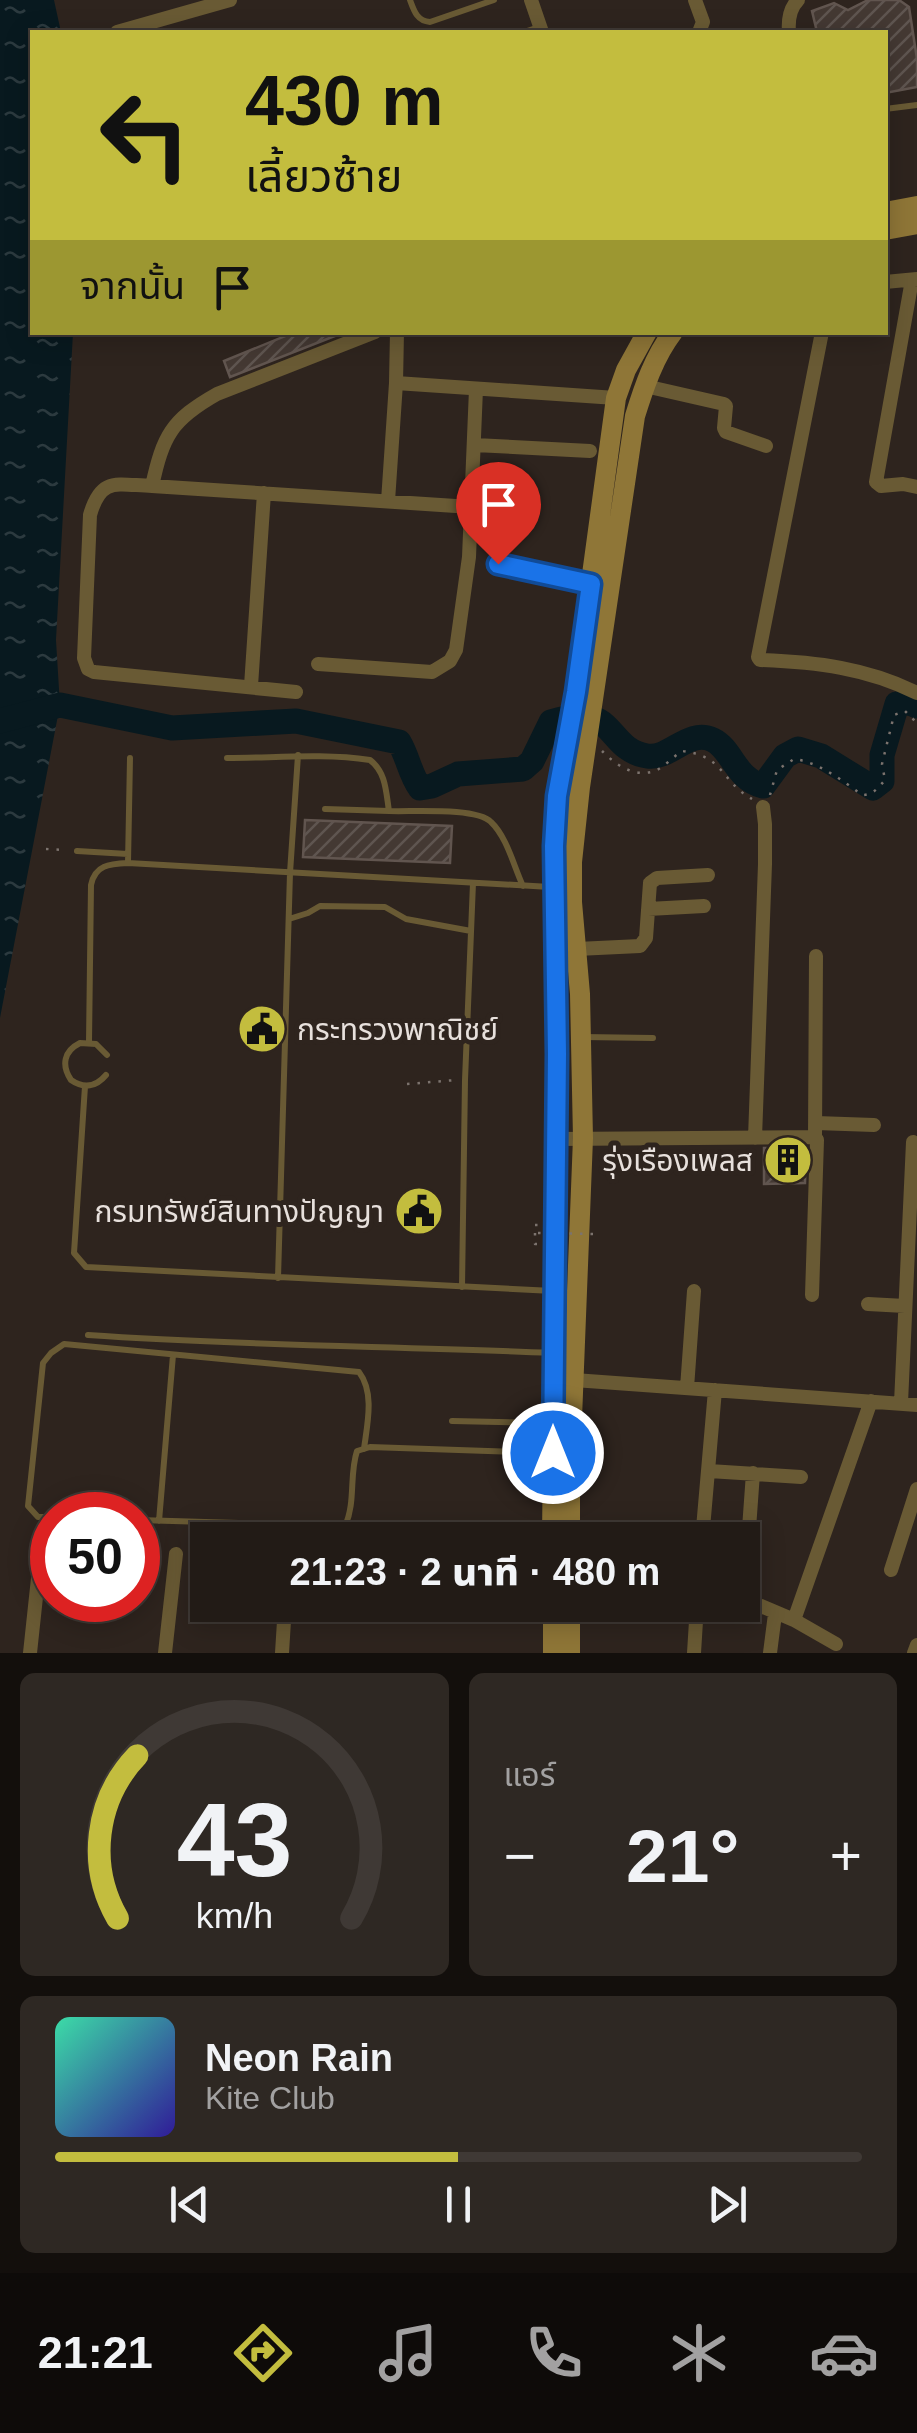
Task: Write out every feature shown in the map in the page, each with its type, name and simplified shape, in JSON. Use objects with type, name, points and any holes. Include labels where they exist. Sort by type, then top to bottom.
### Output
[{"type":"main road","points":[[888,211],[917,206]]},
{"type":"main road","points":[[888,229],[917,224]]},
{"type":"main road","points":[[570,1522],[583,1138],[572,862],[591,584],[616,398],[645,335]]},
{"type":"main road","points":[[585,693],[634,416],[671,335]]},
{"type":"main road","points":[[552,1522],[557,796],[582,734]]},
{"type":"main road","points":[[553,1622],[553,1653]]},
{"type":"main road","points":[[570,1622],[570,1653]]},
{"type":"street","points":[[124,30],[230,0]]},
{"type":"street","points":[[531,0],[541,30]]},
{"type":"street","points":[[695,0],[704,29]]},
{"type":"street","points":[[790,30],[789,15],[795,2]]},
{"type":"street","points":[[888,282],[915,279],[876,482],[882,486],[917,487]]},
{"type":"street","points":[[388,500],[397,335]]},
{"type":"street","points":[[821,335],[758,656],[760,660],[828,664],[887,678],[917,693]]},
{"type":"street","points":[[152,486],[168,436],[193,407],[354,336]]},
{"type":"street","points":[[396,383],[616,398]]},
{"type":"street","points":[[645,386],[724,404],[726,432],[766,446]]},
{"type":"street","points":[[318,664],[432,672],[450,660],[456,650],[468,557],[476,389]]},
{"type":"street","points":[[475,445],[590,451]]},
{"type":"street","points":[[296,692],[94,672],[85,664],[90,516],[95,498],[106,487],[152,486],[471,507]]},
{"type":"street","points":[[251,686],[264,493]]},
{"type":"street","points":[[498,564],[591,584]]},
{"type":"street","points":[[755,1138],[765,864],[762,807]]},
{"type":"street","points":[[577,949],[640,946],[646,938],[650,883],[657,878],[708,875]]},
{"type":"street","points":[[648,909],[704,906]]},
{"type":"street","points":[[812,1294],[817,1140],[816,956]]},
{"type":"street","points":[[556,1138],[755,1138],[874,1125]]},
{"type":"street","points":[[574,1380],[909,1404],[905,1306],[913,1142]]},
{"type":"street","points":[[687,1388],[694,1290]]},
{"type":"street","points":[[868,1304],[905,1306]]},
{"type":"street","points":[[704,1522],[714,1390]]},
{"type":"street","points":[[794,1620],[871,1401]]},
{"type":"street","points":[[708,1470],[800,1477]]},
{"type":"street","points":[[749,1522],[753,1473]]},
{"type":"street","points":[[891,1570],[917,1489]]},
{"type":"street","points":[[165,1653],[176,1554]]},
{"type":"street","points":[[760,1606],[836,1644]]},
{"type":"street","points":[[770,1653],[775,1614]]},
{"type":"street","points":[[30,1653],[33,1622]]},
{"type":"street","points":[[282,1653],[284,1622]]},
{"type":"street","points":[[694,1653],[696,1622]]},
{"type":"street","points":[[914,1653],[917,1644]]},
{"type":"lane","points":[[410,0],[417,16],[430,22],[494,0]]},
{"type":"lane","points":[[888,109],[917,105]]},
{"type":"lane","points":[[227,758],[298,755],[370,760],[380,770],[389,811]]},
{"type":"lane","points":[[278,1278],[290,873],[298,755]]},
{"type":"lane","points":[[128,864],[130,758]]},
{"type":"lane","points":[[325,809],[485,817],[498,830],[523,886]]},
{"type":"lane","points":[[77,851],[128,854]]},
{"type":"lane","points":[[89,1042],[91,885],[100,868],[128,864],[554,888]]},
{"type":"lane","points":[[462,1287],[473,883]]},
{"type":"lane","points":[[289,919],[320,906],[386,906],[406,918],[471,930]]},
{"type":"lane","points":[[582,1038],[653,1038]]},
{"type":"lane","points":[[106,1075],[95,1085],[85,1086],[71,1080],[65,1060],[73,1047],[89,1042],[107,1055]]},
{"type":"lane","points":[[85,1086],[74,1253],[86,1267],[553,1291]]},
{"type":"lane","points":[[88,1334],[553,1353]]},
{"type":"lane","points":[[30,1508],[42,1363],[64,1344],[359,1372],[365,1380],[369,1405],[364,1449]]},
{"type":"lane","points":[[160,1509],[173,1354]]},
{"type":"lane","points":[[452,1421],[553,1423]]},
{"type":"lane","points":[[160,1521],[345,1526],[350,1516],[357,1451],[553,1453]]},
{"type":"path","points":[[582,734],[615,765],[640,772],[655,770],[682,751],[697,752],[711,758],[741,792],[762,807],[778,770],[794,759],[817,766],[862,795],[876,790],[884,780],[882,764],[894,715],[905,711],[917,723]]},
{"type":"path","points":[[46,848],[77,851]]},
{"type":"path","points":[[407,1084],[465,1080]]},
{"type":"path","points":[[535,1244],[538,1224],[538,1233],[593,1234]]},
{"type":"water","points":[[0,0],[54,0],[61,30],[30,30],[30,335],[73,335],[56,640],[60,705],[0,1018]]},
{"type":"building","points":[[868,0],[899,0],[909,7],[917,87],[888,92],[888,30],[817,30],[812,11],[834,3],[848,10]]},
{"type":"building","points":[[288,335],[337,335],[230,377],[224,361]]},
{"type":"building","points":[[305,820],[452,826],[450,863],[303,857]]},
{"type":"building","name":"รุ่งเรืองเพลส","points":[[764,1148],[806,1148],[805,1183],[764,1184]]},
{"type":"waterway","points":[[0,721],[60,705],[172,728],[296,721],[399,742],[420,788],[458,774],[523,769],[532,761],[551,722],[588,717],[599,721],[633,752],[647,756],[664,754],[695,738],[713,740],[746,778],[763,786],[785,756],[798,749],[821,756],[873,788],[882,781],[882,755],[897,704],[917,706]]},
{"type":"place","name":"กระทรวงพาณิชย์","points":[[262,1029]]},
{"type":"place","name":"รุ่งเรืองเพลส","points":[[788,1160]]},
{"type":"place","name":"กรมทรัพย์สินทางปัญญา","points":[[419,1211]]},
{"type":"route","points":[[498,564],[591,584],[557,796],[554,846],[557,1054],[553,1453]]}]
